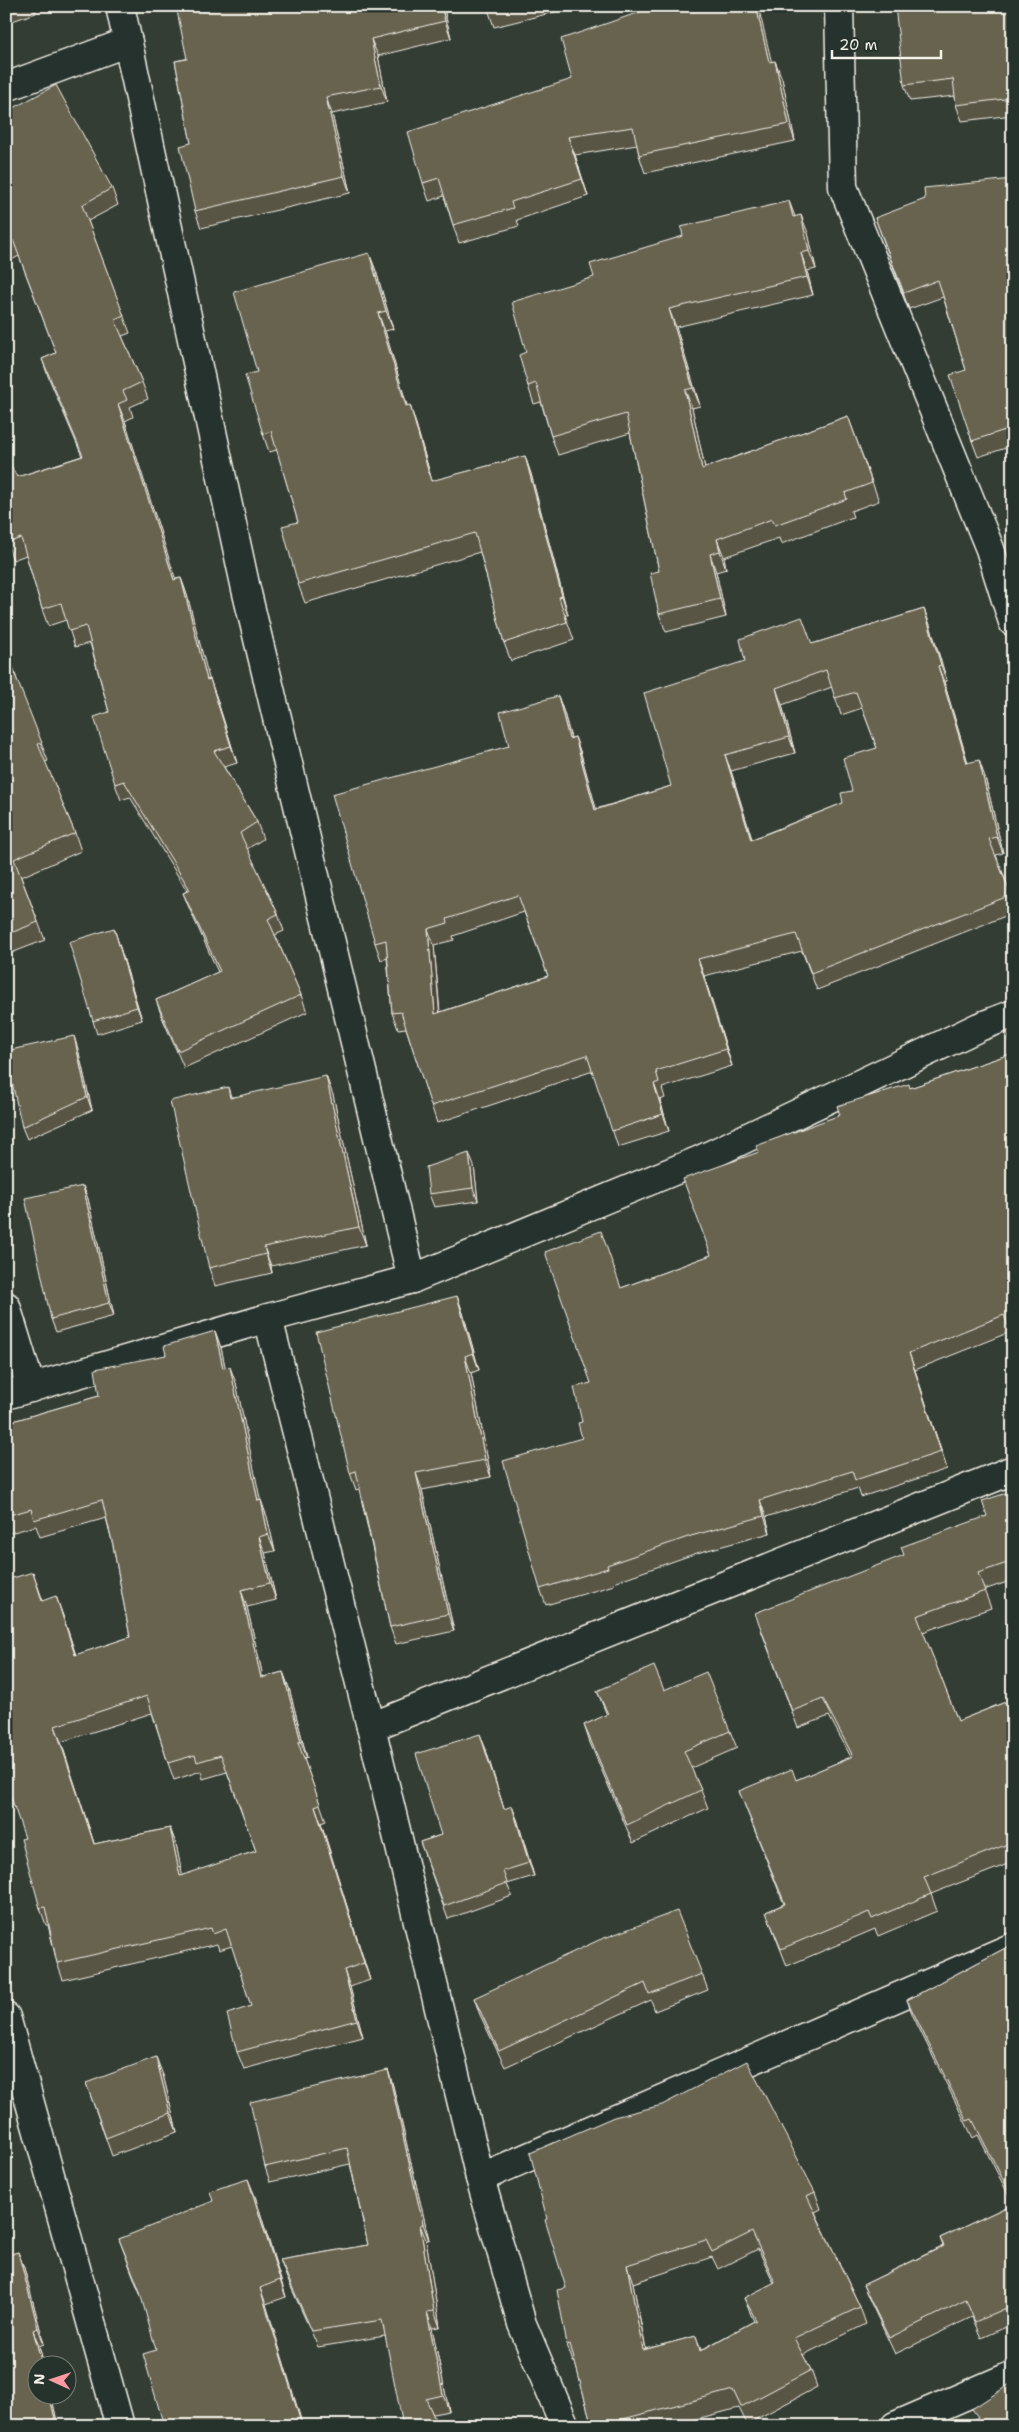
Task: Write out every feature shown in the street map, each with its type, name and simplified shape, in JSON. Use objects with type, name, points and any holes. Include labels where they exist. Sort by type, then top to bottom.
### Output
[{"type":"street","points":[[120,6],[246,589],[412,1279]]},
{"type":"street","points":[[839,6],[843,187],[990,548],[1013,622]]},
{"type":"street","points":[[6,88],[128,42]]},
{"type":"street","points":[[6,1306],[18,1392],[268,1318],[412,1279],[700,1160],[979,1027],[1013,1014]]},
{"type":"street","points":[[268,1318],[371,1727],[480,2178],[522,2324],[565,2426]]},
{"type":"street","points":[[371,1727],[1013,1470]]},
{"type":"street","points":[[480,2178],[1013,1947]]},
{"type":"street","points":[[6,2017],[120,2426]]},
{"type":"street","points":[[895,2426],[1013,2375]]},
{"type":"building","points":[[176,6],[441,6],[445,21],[371,39],[381,86],[326,97],[344,176],[195,211],[180,146],[191,143],[175,61],[187,59]]},
{"type":"building","points":[[487,6],[501,6],[488,10]]},
{"type":"building","points":[[641,6],[756,6],[769,62],[775,61],[789,124],[639,155],[633,127],[568,137],[582,179],[511,202],[513,208],[453,225],[439,178],[423,183],[408,132],[572,79],[561,39],[643,11]]},
{"type":"building","points":[[895,6],[1013,6],[1013,98],[956,105],[953,79],[904,85]]},
{"type":"building","points":[[56,85],[112,188],[82,205],[124,316],[115,320],[142,382],[123,391],[127,400],[118,404],[174,580],[181,578],[207,680],[210,679],[231,746],[214,751],[257,822],[240,833],[278,914],[268,919],[301,995],[178,1051],[156,1000],[220,971],[183,893],[190,890],[124,781],[115,784],[94,717],[109,712],[86,626],[69,631],[61,603],[42,609],[21,538],[7,543],[6,541],[6,456],[17,477],[83,456],[42,359],[56,353],[13,240],[6,243],[6,112]]},
{"type":"building","points":[[1013,179],[1013,346],[1011,346],[1013,352],[1013,447],[1008,429],[972,441],[950,375],[966,370],[938,280],[904,293],[875,218],[925,199],[924,188]]},
{"type":"building","points":[[789,201],[793,217],[801,215],[809,251],[801,253],[807,277],[669,309],[693,388],[685,390],[702,469],[848,416],[872,483],[845,493],[847,499],[775,525],[772,519],[717,539],[720,551],[710,554],[720,599],[659,614],[650,573],[659,571],[626,414],[551,436],[536,383],[528,386],[519,355],[526,352],[512,302],[594,277],[590,264],[683,236],[681,227]]},
{"type":"building","points":[[369,253],[386,311],[378,313],[406,406],[410,405],[431,481],[525,456],[562,596],[559,597],[567,622],[504,643],[475,533],[298,584],[282,526],[298,522],[271,431],[263,434],[245,375],[257,372],[234,292]]},
{"type":"building","points":[[924,609],[941,665],[938,666],[967,763],[979,760],[997,837],[989,839],[1011,895],[811,973],[796,934],[698,959],[726,1049],[656,1071],[659,1082],[654,1084],[663,1114],[612,1131],[587,1055],[431,1106],[401,1012],[392,1013],[386,940],[375,943],[332,794],[509,746],[500,712],[558,696],[569,739],[575,737],[595,810],[671,786],[644,693],[745,661],[740,639],[802,617],[812,644]],"holes":[[[826,670],[835,698],[856,692],[877,748],[843,758],[852,791],[841,793],[843,803],[751,840],[725,755],[789,737],[776,688]],[[518,895],[548,976],[435,1014],[428,929],[448,923],[447,919]]]},
{"type":"building","points":[[6,647],[42,743],[38,744],[75,833],[14,859],[38,922],[6,935]]},
{"type":"building","points":[[114,928],[137,1007],[93,1021],[69,942]]},
{"type":"building","points":[[1013,1030],[1013,1053],[1007,1031]]},
{"type":"building","points":[[74,1036],[87,1097],[22,1127],[6,1051]]},
{"type":"building","points":[[1013,1053],[1013,1338],[1004,1315],[909,1353],[941,1452],[855,1480],[852,1471],[760,1500],[764,1516],[691,1536],[607,1565],[608,1568],[540,1589],[503,1461],[582,1438],[578,1423],[582,1422],[574,1387],[591,1383],[545,1252],[601,1231],[621,1288],[711,1255],[683,1179],[759,1152],[756,1146],[840,1115],[837,1106],[909,1084],[910,1088]]},
{"type":"building","points":[[326,1076],[359,1227],[264,1247],[266,1254],[209,1268],[170,1101],[228,1087],[230,1098]]},
{"type":"building","points":[[469,1153],[473,1188],[429,1194],[426,1167]]},
{"type":"building","points":[[83,1186],[109,1303],[51,1319],[25,1198]]},
{"type":"building","points":[[457,1296],[473,1353],[465,1356],[485,1460],[416,1473],[448,1614],[390,1627],[356,1471],[350,1473],[316,1332]]},
{"type":"building","points":[[215,1331],[223,1368],[230,1367],[258,1501],[261,1500],[268,1534],[259,1537],[270,1583],[241,1590],[261,1678],[283,1672],[301,1742],[298,1742],[320,1804],[315,1806],[364,1963],[344,1970],[357,2020],[237,2052],[227,2014],[251,2006],[226,1929],[213,1934],[211,1928],[57,1963],[45,1907],[40,1908],[21,1839],[25,1838],[6,1783],[6,1580],[33,1572],[42,1601],[56,1596],[75,1655],[130,1637],[113,1545],[102,1500],[34,1520],[31,1509],[6,1516],[6,1423],[99,1396],[95,1369],[166,1355],[164,1346]],"holes":[[[147,1696],[168,1763],[195,1755],[197,1762],[221,1755],[256,1851],[180,1876],[170,1828],[94,1844],[55,1726]]]},
{"type":"building","points":[[1013,1491],[1013,1561],[978,1573],[985,1591],[917,1616],[958,1721],[1013,1699],[1013,1842],[924,1877],[931,1894],[872,1919],[869,1912],[781,1949],[766,1912],[785,1904],[739,1791],[792,1769],[796,1780],[853,1756],[823,1699],[792,1711],[755,1613],[904,1555],[901,1547],[987,1516],[982,1501]]},
{"type":"building","points":[[654,1666],[664,1690],[706,1672],[730,1731],[684,1751],[701,1790],[627,1825],[584,1725],[608,1714],[597,1691]]},
{"type":"building","points":[[480,1734],[504,1809],[512,1806],[529,1863],[503,1871],[507,1883],[444,1906],[420,1842],[441,1835],[416,1754]]},
{"type":"building","points":[[677,1911],[702,1974],[649,1994],[645,1983],[499,2051],[474,1998],[599,1940]]},
{"type":"building","points":[[1013,1944],[1013,2199],[972,2119],[967,2121],[907,2000]]},
{"type":"building","points":[[156,2057],[170,2113],[106,2138],[86,2083]]},
{"type":"building","points":[[747,2061],[815,2192],[807,2196],[860,2307],[794,2338],[811,2370],[741,2407],[733,2390],[592,2426],[570,2344],[567,2345],[557,2290],[566,2288],[545,2220],[547,2219],[530,2153],[614,2117],[662,2105]],"holes":[[[752,2232],[775,2282],[744,2298],[756,2320],[700,2351],[696,2336],[643,2350],[627,2265],[706,2240],[712,2252]]]},
{"type":"building","points":[[388,2070],[423,2224],[420,2225],[434,2311],[427,2312],[443,2395],[426,2399],[438,2426],[403,2426],[382,2320],[312,2331],[280,2260],[368,2245],[347,2148],[265,2167],[250,2102]]},
{"type":"building","points":[[248,2179],[280,2280],[260,2288],[302,2426],[164,2426],[143,2354],[156,2350],[139,2289],[119,2239],[213,2201],[210,2191]]},
{"type":"building","points":[[1013,2204],[1013,2305],[975,2322],[966,2300],[889,2338],[863,2285],[944,2246],[940,2238]]},
{"type":"building","points":[[6,2250],[8,2255],[18,2252],[38,2328],[33,2330],[39,2354],[28,2354],[28,2404],[51,2404],[55,2419],[27,2426],[6,2426]]},
{"type":"building","points":[[1013,2382],[1013,2426],[962,2426],[978,2417],[972,2409]]}]
